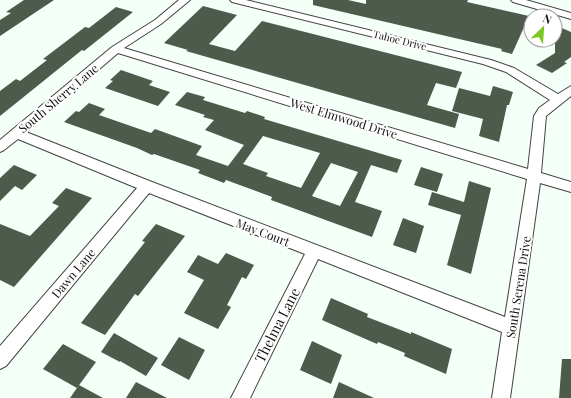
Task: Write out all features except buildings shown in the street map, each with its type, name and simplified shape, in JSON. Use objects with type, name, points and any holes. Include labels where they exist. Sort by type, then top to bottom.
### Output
[{"type":"street","name":"South Sherry Lane","points":[[0,147],[116,49],[158,22],[185,0]]},
{"type":"street","name":"Tahoe Drive","points":[[236,0],[487,62],[510,70],[558,99]]},
{"type":"street","points":[[516,0],[571,16]]},
{"type":"street","name":"West Elmwood Drive","points":[[116,49],[571,187]]},
{"type":"street","name":"South Serena Drive","points":[[501,398],[534,176],[540,116],[543,111],[571,90]]},
{"type":"street","name":"May Court","points":[[16,133],[146,186],[512,328]]},
{"type":"street","name":"Dawn Lane","points":[[0,360],[146,186]]},
{"type":"street","name":"Thelma Lane","points":[[240,398],[314,252]]}]
